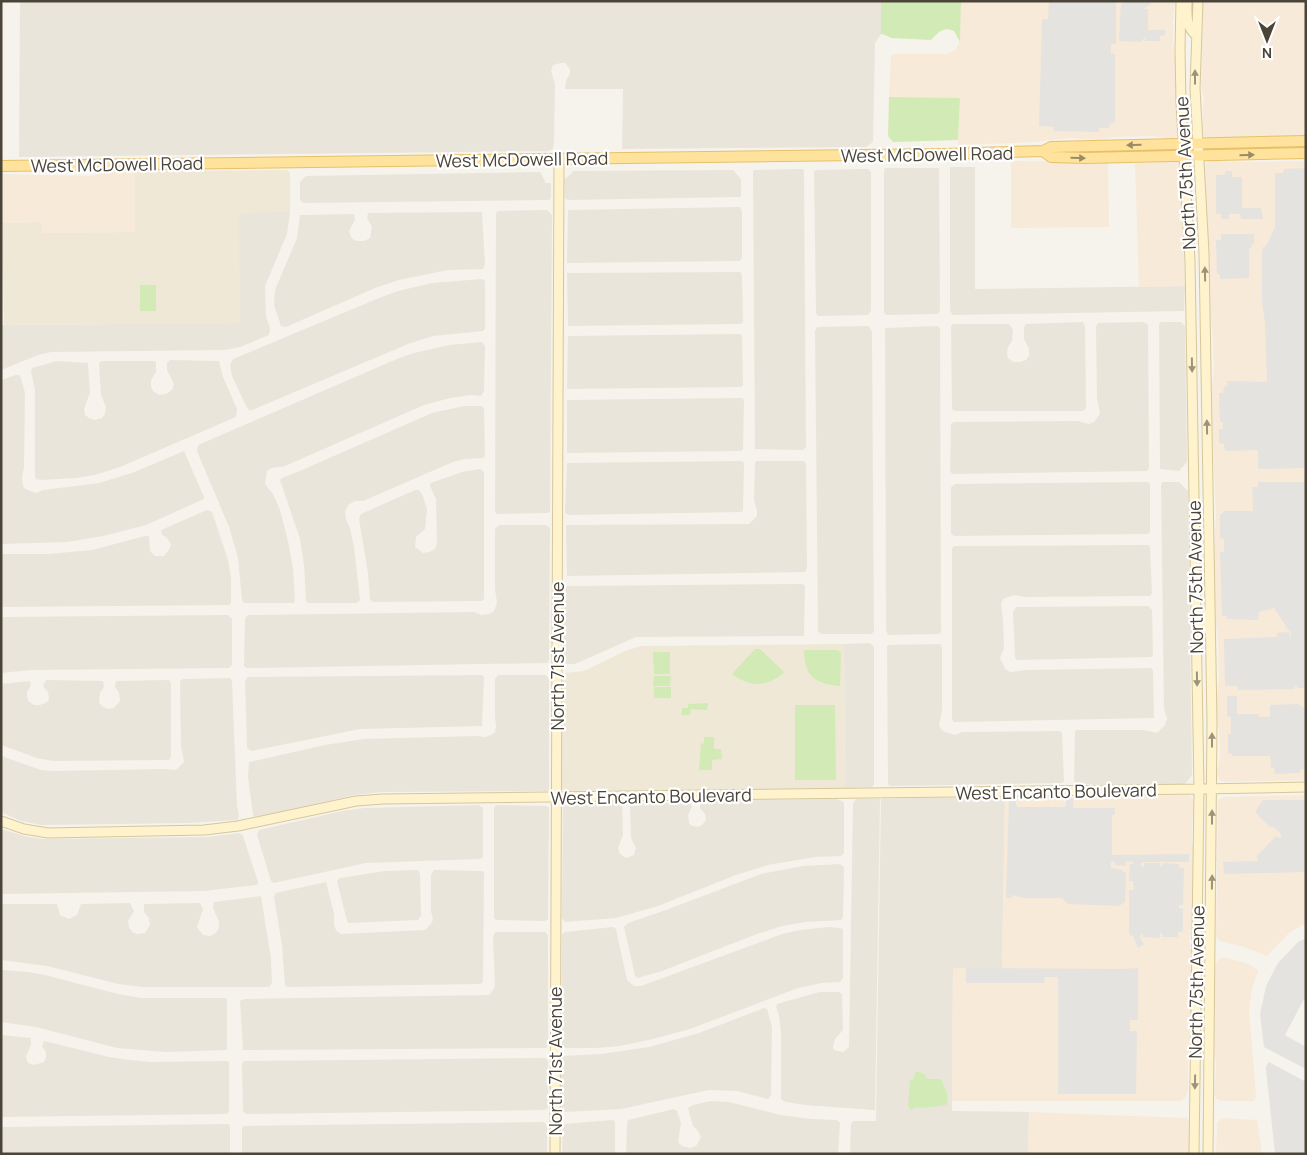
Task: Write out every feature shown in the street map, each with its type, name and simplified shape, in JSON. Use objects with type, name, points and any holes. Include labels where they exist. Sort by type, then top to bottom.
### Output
[{"type":"main road","name":"North 75th Avenue","points":[[1181,1],[1180,49],[1183,144],[1190,261],[1199,789],[1194,1154]]},
{"type":"main road","points":[[1187,1],[1187,22],[1192,32],[1197,36]]},
{"type":"main road","name":"North 75th Avenue","points":[[1198,1],[1195,88],[1204,262],[1212,789],[1208,1154]]},
{"type":"main road","name":"West McDowell Road","points":[[1,166],[1043,152],[1051,147],[1306,141]]},
{"type":"main road","name":"West McDowell Road","points":[[1043,152],[1051,157],[1306,153]]},
{"type":"main road","name":"North 71st Avenue","points":[[555,1154],[559,159]]},
{"type":"main road","points":[[1195,555],[1202,620],[1204,628],[1210,630],[1201,644],[1197,657]]},
{"type":"main road","name":"West Encanto Boulevard","points":[[1,821],[24,829],[48,833],[196,830],[238,826],[356,801],[383,799],[1306,787]]},
{"type":"shaded area","points":[[20,1],[881,1],[881,34],[875,43],[873,142],[866,147],[622,149],[623,89],[565,89],[570,69],[565,63],[561,63],[553,65],[551,71],[555,84],[554,143],[553,149],[548,151],[19,157]]},
{"type":"shaded area","points":[[961,1],[1175,1],[1173,41],[1179,134],[1172,139],[1152,136],[1114,137],[1099,140],[1068,138],[1034,142],[958,145],[960,98],[889,97],[891,56],[894,54],[947,54],[956,49],[960,41]]},
{"type":"shaded area","points":[[1049,1],[1116,1],[1116,44],[1111,44],[1111,54],[1115,54],[1115,122],[1110,124],[1109,128],[1099,128],[1099,132],[1054,131],[1054,127],[1039,126],[1042,19],[1048,19]]},
{"type":"shaded area","points":[[1124,1],[1151,1],[1151,4],[1143,9],[1148,9],[1148,30],[1165,30],[1165,35],[1160,36],[1160,41],[1145,41],[1145,37],[1141,42],[1119,41],[1121,3],[1124,3]]},
{"type":"shaded area","points":[[1203,1],[1306,1],[1306,136],[1209,138],[1204,136],[1202,130],[1204,98],[1201,88]]},
{"type":"shaded area","points":[[1011,161],[1108,162],[1109,227],[1011,228]]},
{"type":"shaded area","points":[[1212,161],[1306,161],[1306,780],[1225,782],[1220,781],[1217,775],[1220,756],[1216,714],[1219,676],[1218,639],[1215,619],[1214,554],[1216,516],[1212,429],[1214,363],[1209,306],[1208,236],[1204,170],[1205,163]]},
{"type":"shaded area","points":[[1181,162],[1185,286],[1139,287],[1135,163]]},
{"type":"shaded area","points":[[950,167],[975,167],[975,289],[1185,286],[1184,311],[953,315],[950,311]]},
{"type":"shaded area","points":[[885,168],[939,168],[940,310],[938,314],[886,315],[884,312]]},
{"type":"shaded area","points":[[1306,168],[1306,468],[1258,469],[1258,450],[1225,451],[1224,444],[1219,443],[1219,429],[1223,429],[1223,422],[1220,422],[1219,393],[1223,393],[1224,387],[1228,385],[1227,381],[1267,382],[1265,323],[1262,301],[1262,253],[1263,247],[1266,246],[1275,227],[1275,173],[1283,173],[1284,169]]},
{"type":"shaded area","points":[[803,169],[806,447],[803,450],[755,449],[753,172],[754,170]]},
{"type":"shaded area","points":[[868,169],[871,172],[871,311],[868,315],[818,316],[816,313],[814,172],[816,170]]},
{"type":"shaded area","points":[[287,170],[290,173],[290,212],[239,213],[240,323],[4,325],[2,223],[41,222],[42,233],[135,232],[135,171]]},
{"type":"shaded area","points":[[733,170],[741,179],[741,197],[568,200],[565,198],[564,180],[574,171]]},
{"type":"shaded area","points":[[135,171],[135,232],[41,233],[41,222],[3,223],[3,266],[1,266],[1,174],[90,176],[108,172]]},
{"type":"shaded area","points":[[1225,171],[1232,171],[1232,177],[1242,177],[1242,208],[1261,208],[1263,219],[1241,219],[1240,214],[1229,214],[1229,219],[1221,219],[1221,214],[1216,214],[1216,175],[1225,175]]},
{"type":"shaded area","points":[[540,172],[546,183],[551,183],[551,198],[549,200],[303,203],[300,200],[300,182],[306,176]]},
{"type":"shaded area","points":[[740,207],[742,211],[742,257],[740,261],[567,263],[568,210]]},
{"type":"shaded area","points":[[547,210],[552,215],[550,512],[497,514],[495,511],[496,213],[498,211]]},
{"type":"shaded area","points":[[239,212],[290,212],[287,234],[265,286],[269,335],[240,347],[225,350],[51,352],[38,355],[1,370],[1,325],[239,323]]},
{"type":"shaded area","points":[[482,212],[485,264],[483,269],[448,270],[399,280],[375,288],[286,327],[281,326],[274,305],[275,290],[297,238],[300,215],[354,214],[355,220],[349,231],[351,237],[354,240],[364,241],[370,238],[372,227],[367,218],[368,213]]},
{"type":"shaded area","points":[[1221,234],[1254,234],[1254,244],[1249,249],[1249,278],[1220,279],[1220,274],[1217,274],[1216,240],[1221,240]]},
{"type":"shaded area","points":[[740,272],[742,274],[743,322],[741,324],[568,326],[567,273]]},
{"type":"shaded area","points":[[482,279],[485,281],[485,329],[483,331],[433,336],[408,344],[250,411],[232,376],[230,365],[233,359],[379,298],[398,291],[432,283]]},
{"type":"shaded area","points":[[1083,322],[1085,326],[1086,408],[1083,411],[954,411],[952,409],[951,327],[953,324],[1009,324],[1013,330],[1012,341],[1008,347],[1008,358],[1013,362],[1020,362],[1026,360],[1029,355],[1029,349],[1024,339],[1024,327],[1026,324]]},
{"type":"shaded area","points":[[1144,322],[1148,325],[1149,468],[1147,471],[952,474],[950,471],[951,424],[954,422],[1077,421],[1089,424],[1094,422],[1100,414],[1097,398],[1096,327],[1098,323]]},
{"type":"shaded area","points":[[1161,322],[1181,322],[1185,326],[1187,462],[1179,471],[1160,469],[1159,324]]},
{"type":"shaded area","points":[[869,326],[872,332],[874,632],[871,634],[821,634],[818,631],[815,331],[817,327]]},
{"type":"shaded area","points":[[938,326],[940,329],[941,632],[939,634],[888,635],[886,630],[885,328]]},
{"type":"shaded area","points":[[741,334],[743,385],[741,387],[567,389],[568,336]]},
{"type":"shaded area","points":[[482,342],[485,346],[484,391],[481,396],[471,395],[450,398],[424,405],[285,466],[272,468],[267,471],[265,484],[273,494],[280,510],[288,541],[293,568],[295,599],[294,603],[244,603],[242,600],[238,558],[234,544],[229,527],[197,451],[198,445],[397,359],[449,345]]},
{"type":"shaded area","points":[[170,360],[219,361],[223,377],[237,409],[236,417],[120,467],[95,475],[76,478],[36,479],[35,390],[32,368],[57,361],[88,363],[90,393],[84,409],[85,415],[95,420],[102,418],[106,407],[101,395],[99,364],[101,361],[156,362],[156,372],[151,380],[151,386],[153,391],[159,395],[166,394],[172,390],[174,384],[167,370],[167,363]]},
{"type":"shaded area","points":[[19,375],[21,378],[25,393],[24,468],[22,477],[25,489],[36,493],[43,490],[99,483],[132,473],[184,451],[204,499],[146,525],[103,536],[67,542],[1,544],[1,380]]},
{"type":"shaded area","points":[[742,398],[744,400],[743,449],[741,451],[567,453],[567,400]]},
{"type":"shaded area","points":[[464,406],[481,406],[484,408],[485,456],[483,458],[453,462],[363,501],[355,501],[348,505],[345,512],[346,520],[350,528],[354,547],[360,600],[357,603],[308,603],[306,601],[300,539],[280,480],[432,413]]},
{"type":"shaded area","points":[[742,461],[744,463],[743,511],[741,512],[569,515],[565,513],[567,463]]},
{"type":"shaded area","points":[[756,461],[804,461],[806,464],[807,568],[805,572],[567,576],[566,525],[749,524],[757,516],[754,500]]},
{"type":"shaded area","points":[[480,469],[484,473],[484,599],[482,601],[373,602],[370,600],[368,573],[359,519],[361,514],[415,490],[419,490],[427,509],[425,529],[416,537],[415,547],[423,553],[429,552],[435,549],[437,543],[436,499],[430,486],[431,483],[462,472]]},
{"type":"shaded area","points":[[1147,482],[1150,484],[1150,532],[1147,534],[954,536],[951,533],[951,487],[955,484]]},
{"type":"shaded area","points":[[1162,482],[1179,482],[1188,491],[1192,775],[1184,784],[1076,784],[1074,782],[1075,731],[1144,730],[1157,733],[1165,725],[1167,718],[1164,709]]},
{"type":"shaded area","points":[[1258,482],[1306,482],[1306,688],[1298,688],[1295,685],[1294,689],[1238,690],[1237,686],[1225,686],[1224,639],[1277,637],[1277,633],[1289,632],[1291,637],[1290,631],[1274,608],[1259,612],[1258,620],[1227,619],[1226,616],[1222,616],[1220,552],[1224,552],[1224,539],[1220,538],[1220,514],[1223,514],[1223,511],[1253,511],[1252,487],[1258,487]]},
{"type":"shaded area","points":[[207,510],[212,512],[228,560],[231,578],[231,603],[229,605],[1,607],[1,554],[48,554],[92,550],[149,536],[150,551],[155,556],[164,556],[171,544],[162,535],[161,530]]},
{"type":"shaded area","points":[[499,525],[546,525],[550,528],[549,661],[547,663],[247,668],[244,666],[245,618],[248,615],[474,612],[481,615],[489,614],[494,611],[497,603],[495,589],[495,529]]},
{"type":"shaded area","points":[[954,546],[1150,546],[1152,593],[1150,596],[1025,597],[1014,595],[1003,599],[1001,604],[1004,648],[1000,658],[1005,669],[1010,672],[1026,670],[1151,668],[1153,670],[1154,718],[954,722],[952,719],[952,549]]},
{"type":"shaded area","points":[[803,584],[805,586],[804,636],[636,637],[575,664],[567,664],[563,660],[564,588],[567,586]]},
{"type":"shaded area","points":[[1148,606],[1152,610],[1153,655],[1151,657],[1017,660],[1015,658],[1013,612],[1016,607]]},
{"type":"shaded area","points":[[228,615],[232,619],[232,665],[229,668],[31,670],[1,673],[1,617]]},
{"type":"shaded area","points":[[870,643],[874,647],[874,785],[872,787],[845,788],[844,644]]},
{"type":"shaded area","points":[[844,644],[845,788],[565,791],[561,788],[563,678],[565,673],[584,671],[625,651],[641,646]]},
{"type":"shaded area","points":[[940,644],[942,648],[942,710],[939,726],[943,731],[955,735],[962,732],[1060,731],[1062,733],[1064,781],[1062,783],[890,786],[888,784],[887,646]]},
{"type":"shaded area","points":[[482,675],[484,678],[482,726],[360,729],[251,751],[247,748],[245,681],[248,677]]},
{"type":"shaded area","points":[[498,675],[546,675],[549,679],[549,791],[383,792],[354,795],[255,817],[253,815],[248,777],[249,762],[325,745],[364,739],[485,737],[491,735],[495,732],[496,726],[495,679]]},
{"type":"shaded area","points":[[230,678],[232,681],[238,820],[188,823],[41,825],[21,821],[1,812],[1,756],[41,770],[176,770],[184,762],[181,746],[180,681],[183,679]]},
{"type":"shaded area","points":[[46,680],[103,681],[104,687],[100,693],[99,703],[108,709],[114,708],[120,701],[119,693],[115,687],[116,681],[169,680],[171,683],[171,757],[169,760],[52,761],[37,758],[1,745],[1,684],[30,681],[31,685],[27,692],[29,702],[34,705],[40,705],[49,699],[48,692],[43,686]]},
{"type":"shaded area","points":[[1227,696],[1237,696],[1237,714],[1258,714],[1259,717],[1270,717],[1270,705],[1298,704],[1306,709],[1306,772],[1302,769],[1300,773],[1275,774],[1274,768],[1271,768],[1270,756],[1232,756],[1232,754],[1228,753],[1228,734],[1231,734],[1231,717],[1227,716]]},
{"type":"shaded area","points":[[1188,795],[1194,800],[1192,825],[1194,850],[1193,929],[1189,940],[1193,956],[1188,1091],[1185,1098],[1180,1101],[952,1101],[953,968],[1002,968],[1005,798]]},
{"type":"shaded area","points":[[1306,795],[1306,923],[1289,933],[1267,956],[1244,947],[1219,941],[1216,936],[1218,801],[1223,797]]},
{"type":"shaded area","points":[[1005,798],[1002,968],[953,968],[952,1111],[1029,1112],[1028,1154],[850,1154],[851,1124],[853,1121],[876,1121],[881,799]]},
{"type":"shaded area","points":[[1009,798],[1016,798],[1016,805],[1018,807],[1064,807],[1066,805],[1066,798],[1073,798],[1074,808],[1115,808],[1115,814],[1112,815],[1112,855],[1189,854],[1189,862],[1141,863],[1141,866],[1144,868],[1144,863],[1160,863],[1162,867],[1163,863],[1179,864],[1179,868],[1184,868],[1183,905],[1179,905],[1179,908],[1183,909],[1183,932],[1178,932],[1178,937],[1162,937],[1162,933],[1160,933],[1160,938],[1143,937],[1142,933],[1140,936],[1145,944],[1138,948],[1133,936],[1129,935],[1129,890],[1134,890],[1133,881],[1129,881],[1130,864],[1133,864],[1133,862],[1126,861],[1126,866],[1115,865],[1114,861],[1111,862],[1111,868],[1122,870],[1126,874],[1125,902],[1119,906],[1068,904],[1062,898],[1024,898],[1012,895],[1011,898],[1006,898]]},
{"type":"shaded area","points":[[836,799],[844,803],[844,853],[841,856],[815,857],[768,865],[736,875],[658,906],[616,918],[565,922],[562,918],[563,806],[566,804],[620,802],[622,804],[623,835],[618,848],[620,854],[626,858],[634,855],[636,848],[631,838],[630,805],[633,803],[690,803],[692,807],[688,815],[689,822],[690,825],[697,827],[701,826],[706,820],[705,814],[700,808],[701,802],[704,801]]},
{"type":"shaded area","points":[[856,799],[880,799],[875,1110],[805,1105],[786,1102],[781,1098],[781,1033],[777,1004],[820,992],[839,992],[842,994],[843,1030],[835,1039],[833,1047],[834,1050],[843,1052],[849,1047],[853,803]]},
{"type":"shaded area","points":[[1263,800],[1306,800],[1306,872],[1224,874],[1223,862],[1257,861],[1256,857],[1276,836],[1281,837],[1281,834],[1274,827],[1270,827],[1255,812]]},
{"type":"shaded area","points":[[479,805],[483,808],[483,857],[480,859],[366,863],[274,883],[271,881],[257,835],[259,830],[342,811],[364,808]]},
{"type":"shaded area","points":[[496,805],[547,806],[549,808],[548,919],[545,921],[496,920],[494,918],[494,808]]},
{"type":"shaded area","points":[[1,829],[28,837],[44,839],[207,837],[240,833],[243,836],[258,882],[257,885],[204,891],[1,894]]},
{"type":"shaded area","points":[[840,864],[844,867],[843,917],[841,920],[805,922],[782,926],[662,971],[638,978],[635,976],[624,927],[628,923],[761,874],[803,866]]},
{"type":"shaded area","points":[[418,870],[420,874],[421,915],[418,920],[349,923],[347,921],[337,881],[340,878],[385,871]]},
{"type":"shaded area","points":[[434,870],[484,872],[483,982],[480,984],[287,987],[285,985],[282,945],[274,897],[276,893],[326,882],[334,914],[334,925],[341,934],[425,930],[433,920],[431,911],[431,875]]},
{"type":"shaded area","points":[[261,896],[271,959],[272,983],[269,987],[142,987],[118,984],[47,966],[1,960],[1,904],[57,904],[60,915],[69,919],[77,915],[81,904],[130,903],[134,911],[128,921],[129,927],[132,932],[137,934],[145,933],[150,925],[149,918],[144,912],[144,904],[200,903],[203,909],[197,927],[203,935],[210,936],[216,933],[219,928],[219,922],[213,908],[214,902]]},
{"type":"shaded area","points":[[613,927],[616,929],[627,980],[634,986],[641,986],[782,934],[829,927],[843,929],[843,978],[840,982],[822,983],[798,988],[690,1029],[653,1039],[620,1046],[565,1048],[562,1045],[562,934],[565,932]]},
{"type":"shaded area","points":[[495,932],[545,932],[548,935],[548,1045],[546,1048],[243,1050],[240,1001],[244,999],[489,995],[495,987],[493,937]]},
{"type":"shaded area","points":[[1306,938],[1306,1000],[1304,999],[1285,1035],[1306,1047],[1306,1064],[1304,1068],[1264,1047],[1260,1014],[1266,986],[1278,963],[1298,942]]},
{"type":"shaded area","points":[[1224,957],[1249,964],[1258,971],[1252,989],[1249,1010],[1256,1096],[1254,1101],[1221,1101],[1214,1095],[1216,1073],[1214,1050],[1215,964]]},
{"type":"shaded area","points":[[966,968],[1138,968],[1138,1020],[1130,1020],[1130,1031],[1137,1031],[1136,1094],[1058,1094],[1058,977],[1045,977],[1044,983],[966,983]]},
{"type":"shaded area","points":[[1,970],[45,975],[141,998],[226,998],[227,1050],[166,1052],[117,1048],[36,1027],[1,1022]]},
{"type":"shaded area","points":[[764,1008],[767,1009],[772,1027],[771,1095],[768,1099],[737,1091],[709,1090],[621,1109],[564,1112],[561,1109],[560,1060],[563,1056],[601,1054],[649,1047],[699,1033]]},
{"type":"shaded area","points":[[1,1035],[31,1038],[31,1044],[26,1057],[28,1063],[34,1065],[44,1062],[46,1052],[42,1046],[44,1041],[109,1057],[130,1060],[150,1062],[227,1061],[229,1062],[229,1111],[227,1114],[1,1117]]},
{"type":"shaded area","points":[[545,1058],[548,1061],[548,1108],[545,1110],[246,1114],[243,1111],[242,1064],[244,1061]]},
{"type":"shaded area","points":[[1269,1062],[1306,1082],[1306,1154],[1275,1154],[1266,1070]]},
{"type":"shaded area","points":[[711,1101],[728,1102],[781,1115],[837,1120],[840,1123],[838,1154],[626,1154],[628,1120],[674,1109],[677,1111],[681,1123],[678,1142],[682,1146],[690,1148],[696,1146],[701,1137],[693,1126],[688,1108]]},
{"type":"shaded area","points":[[1029,1112],[1187,1118],[1190,1124],[1190,1154],[1028,1154]]},
{"type":"shaded area","points":[[1222,1118],[1257,1120],[1262,1154],[1216,1154],[1217,1123]]},
{"type":"shaded area","points":[[613,1120],[615,1122],[615,1154],[562,1154],[563,1124]]},
{"type":"shaded area","points":[[543,1122],[547,1125],[547,1154],[242,1154],[242,1128],[244,1126]]},
{"type":"shaded area","points":[[228,1124],[230,1126],[230,1154],[1,1154],[1,1127]]},
{"type":"green space","points":[[881,1],[961,1],[960,42],[954,31],[947,29],[941,31],[931,40],[891,38],[881,34]]},
{"type":"green space","points":[[889,97],[960,98],[958,140],[893,142],[888,136]]},
{"type":"green space","points":[[140,285],[156,285],[156,311],[140,311]]},
{"type":"green space","points":[[755,649],[760,649],[784,672],[772,681],[758,684],[745,681],[732,674]]},
{"type":"green space","points":[[804,650],[836,650],[841,652],[840,686],[818,681],[813,677],[806,666]]},
{"type":"green space","points":[[653,652],[670,652],[670,663],[653,663]]},
{"type":"green space","points":[[654,663],[670,663],[670,674],[654,674]]},
{"type":"green space","points":[[654,676],[671,676],[670,686],[653,686]]},
{"type":"green space","points":[[654,687],[671,687],[671,698],[654,698]]},
{"type":"green space","points":[[708,703],[707,710],[691,709],[690,715],[682,715],[682,708],[688,708],[688,704]]},
{"type":"green space","points":[[795,705],[835,705],[836,780],[795,780]]},
{"type":"green space","points":[[704,737],[714,737],[714,749],[721,749],[722,759],[712,760],[712,770],[699,770],[701,744],[704,743]]},
{"type":"green space","points":[[916,1071],[924,1074],[927,1079],[941,1079],[947,1095],[946,1105],[917,1107],[910,1110],[910,1107],[908,1107],[910,1080],[913,1080]]}]
